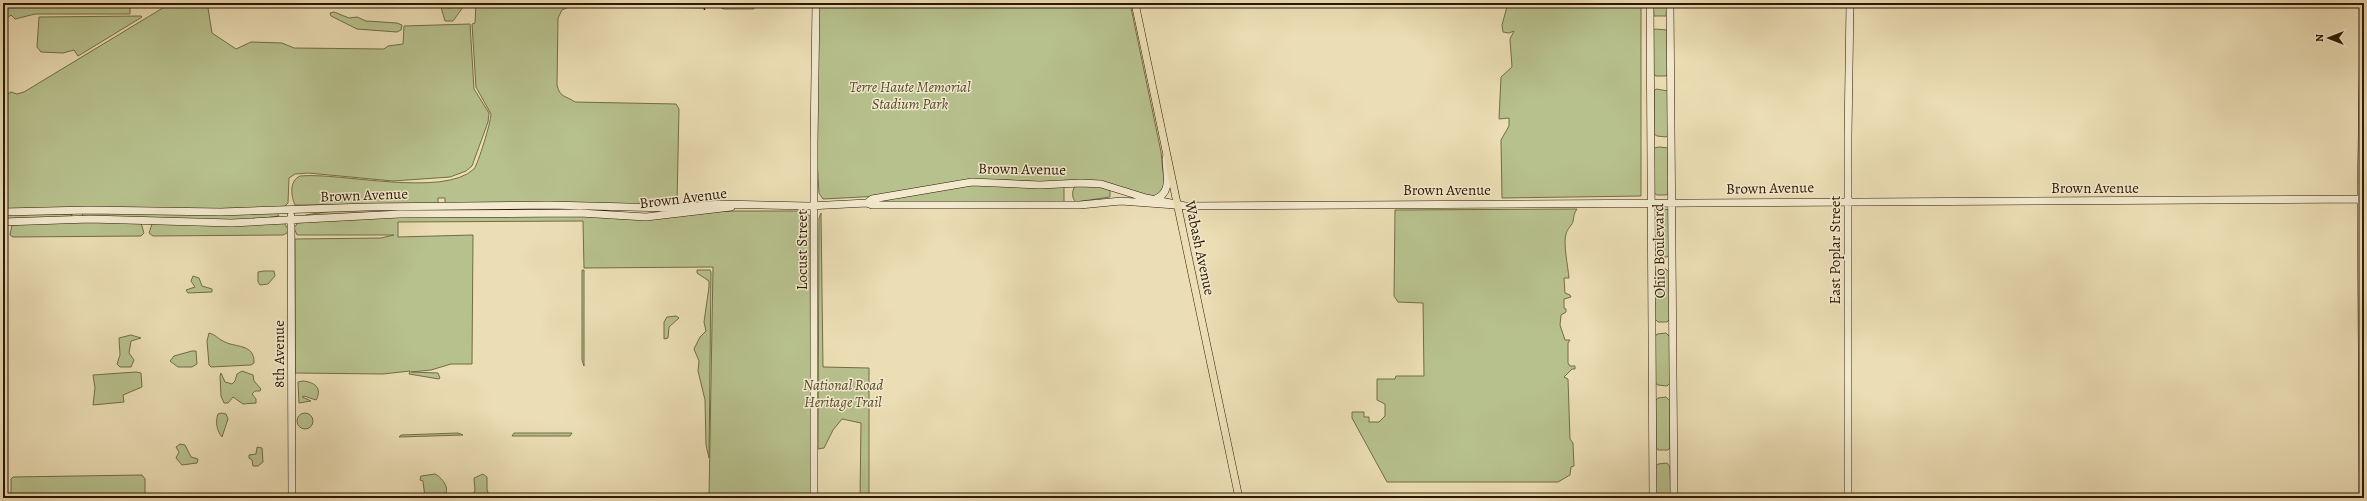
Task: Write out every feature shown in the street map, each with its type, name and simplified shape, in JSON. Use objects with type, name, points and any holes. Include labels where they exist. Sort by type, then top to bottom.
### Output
[{"type":"main road","name":"Wabash Avenue","points":[[1135,3],[1239,498]]},
{"type":"street","name":"Locust Street","points":[[814,498],[816,3]]},
{"type":"street","name":"Ohio Boulevard","points":[[1650,3],[1653,498]]},
{"type":"street","name":"Ohio Boulevard","points":[[1670,3],[1674,498]]},
{"type":"street","name":"East Poplar Street","points":[[1848,498],[1850,3]]},
{"type":"street","points":[[2363,498],[2364,3]]},
{"type":"street","points":[[1155,199],[1163,196],[1167,189],[1166,150]]},
{"type":"street","name":"Brown Avenue","points":[[867,203],[872,199],[954,184],[980,181],[1032,185],[1095,183],[1177,205]]},
{"type":"street","name":"Brown Avenue","points":[[3,222],[77,219],[209,224],[367,215],[580,214],[646,217],[721,204],[735,206],[867,203],[880,205],[1080,205],[1121,202],[1168,206],[2363,199]]},
{"type":"street","name":"Brown Avenue","points":[[3,212],[77,210],[185,213],[366,207],[580,205],[683,210]]},
{"type":"street","points":[[580,205],[580,214]]},
{"type":"street","points":[[506,206],[506,214]]},
{"type":"street","points":[[77,210],[77,219]]},
{"type":"street","name":"8th Avenue","points":[[291,210],[292,498]]},
{"type":"green space","points":[[3,3],[123,3],[123,6],[130,8],[130,14],[35,14],[15,19],[11,15],[3,21]]},
{"type":"green space","points":[[171,3],[220,3],[208,8],[212,33],[236,49],[251,42],[282,43],[294,48],[384,49],[388,46],[403,44],[404,26],[470,24],[474,89],[489,113],[488,122],[472,166],[466,171],[450,177],[393,181],[308,173],[295,174],[289,178],[288,203],[283,208],[3,210],[3,97],[11,92],[17,94],[24,92]]},
{"type":"green space","points":[[452,3],[466,3],[453,21],[445,21],[441,7],[451,8]]},
{"type":"green space","points":[[476,3],[577,3],[562,10],[558,18],[558,89],[563,96],[575,102],[676,104],[679,109],[677,203],[674,205],[445,204],[445,198],[438,198],[438,204],[295,205],[292,189],[294,181],[300,176],[340,177],[416,183],[439,182],[459,177],[474,169],[484,143],[491,114],[476,87],[472,24],[475,23]]},
{"type":"green space","points":[[642,3],[702,3],[703,8],[645,7]]},
{"type":"green space","points":[[721,3],[754,3],[754,9],[724,9],[721,8]]},
{"type":"green space","name":"Terre Haute Memorial Stadium Park","points":[[818,3],[1130,3],[1161,152],[1165,190],[1154,197],[1110,185],[1005,180],[881,196],[823,199],[819,193],[816,141]]},
{"type":"green space","points":[[1508,3],[1641,3],[1641,196],[1502,198],[1501,140],[1509,126],[1509,118],[1499,119],[1501,77],[1512,67],[1510,39],[1514,31],[1509,33],[1503,32],[1502,25]]},
{"type":"green space","points":[[1653,3],[1667,3],[1666,16],[1654,16]]},
{"type":"green space","points":[[334,12],[349,18],[357,17],[366,21],[397,23],[402,25],[401,30],[397,32],[357,29],[331,16],[330,13]]},
{"type":"green space","points":[[39,17],[142,17],[78,56],[74,50],[63,53],[41,52],[37,47]]},
{"type":"green space","points":[[1655,29],[1667,30],[1668,74],[1666,76],[1656,76],[1653,74],[1653,31]]},
{"type":"green space","points":[[1656,89],[1668,91],[1669,134],[1666,137],[1657,136],[1654,134],[1654,91]]},
{"type":"green space","points":[[1654,148],[1668,148],[1669,193],[1666,195],[1657,195],[1654,193]]},
{"type":"green space","points":[[955,185],[1064,186],[1064,203],[871,203]]},
{"type":"green space","points":[[1076,185],[1096,186],[1110,190],[1110,197],[1076,202],[1073,198],[1073,194]]},
{"type":"green space","points":[[500,208],[500,210],[305,216],[346,209]]},
{"type":"green space","points":[[1659,208],[1669,210],[1669,255],[1667,257],[1658,257],[1655,255],[1654,211]]},
{"type":"green space","points":[[1577,209],[1573,222],[1565,238],[1569,278],[1564,278],[1565,293],[1571,297],[1564,299],[1564,308],[1566,309],[1566,312],[1561,315],[1560,325],[1565,340],[1570,340],[1568,343],[1568,363],[1570,366],[1575,366],[1575,369],[1572,369],[1564,377],[1568,379],[1570,439],[1573,443],[1574,466],[1571,467],[1570,475],[1558,482],[1387,482],[1352,418],[1352,412],[1364,412],[1364,417],[1369,417],[1369,422],[1379,422],[1385,416],[1385,404],[1377,400],[1377,379],[1395,379],[1396,376],[1424,376],[1423,303],[1398,302],[1394,296],[1395,210]]},
{"type":"green space","points":[[736,211],[802,211],[810,216],[811,498],[709,498],[713,267],[584,268],[583,221],[398,222],[398,237],[473,235],[472,364],[451,364],[431,370],[411,372],[438,373],[439,379],[409,374],[410,371],[383,374],[295,373],[295,239],[381,238],[394,235],[297,235],[294,228],[299,221],[374,217],[596,216]]},
{"type":"green space","points":[[83,212],[277,213],[279,216],[233,222],[82,217]]},
{"type":"green space","name":"National Road Heritage Trail","points":[[821,213],[823,367],[869,368],[869,498],[860,498],[861,423],[842,419],[833,430],[824,448],[818,449],[819,218]]},
{"type":"green space","points":[[3,214],[72,215],[71,217],[3,221]]},
{"type":"green space","points":[[78,221],[141,223],[144,233],[141,236],[13,237],[10,235],[12,225]]},
{"type":"green space","points":[[284,223],[288,229],[287,233],[283,235],[153,236],[149,233],[152,224]]},
{"type":"green space","points":[[1666,269],[1669,272],[1670,319],[1667,322],[1658,322],[1655,319],[1655,273],[1657,270]]},
{"type":"green space","points":[[582,270],[584,270],[584,366],[582,360]]},
{"type":"green space","points":[[697,270],[710,270],[711,272],[709,458],[706,445],[705,400],[698,371],[699,361],[694,349],[700,337],[706,331],[704,322],[709,281],[697,273]]},
{"type":"green space","points":[[274,271],[275,276],[268,284],[260,285],[258,282],[258,272]]},
{"type":"green space","points":[[193,276],[199,278],[202,286],[212,289],[212,292],[188,293],[186,290],[195,287],[191,281]]},
{"type":"green space","points":[[676,316],[679,318],[669,327],[668,338],[664,339],[664,322],[667,317]]},
{"type":"green space","points":[[209,333],[228,343],[248,349],[251,352],[254,363],[251,365],[211,367],[209,365],[207,341]]},
{"type":"green space","points":[[1666,333],[1670,337],[1670,383],[1667,386],[1658,385],[1655,383],[1655,337],[1657,334]]},
{"type":"green space","points":[[131,335],[141,338],[131,341],[129,353],[134,360],[131,367],[120,367],[117,364],[120,355],[119,338]]},
{"type":"green space","points":[[196,351],[197,364],[192,367],[178,367],[170,361],[174,356]]},
{"type":"green space","points":[[242,371],[253,375],[254,381],[261,389],[260,391],[255,391],[252,394],[256,399],[256,403],[243,404],[233,397],[228,403],[224,403],[221,396],[221,373],[225,382],[232,384],[235,381],[237,374]]},
{"type":"green space","points":[[136,372],[141,373],[142,387],[123,395],[124,402],[93,405],[95,388],[93,375]]},
{"type":"green space","points":[[303,381],[316,386],[318,389],[318,396],[316,400],[304,396],[302,397],[311,401],[299,403],[298,382]]},
{"type":"green space","points":[[1666,397],[1670,401],[1670,448],[1668,450],[1658,450],[1656,447],[1655,401],[1658,398]]},
{"type":"green space","points":[[305,413],[311,415],[313,421],[311,427],[305,429],[299,427],[297,421],[299,415]]},
{"type":"green space","points":[[218,414],[226,414],[228,419],[222,437],[218,429],[217,417]]},
{"type":"green space","points":[[458,433],[463,435],[399,437],[401,435]]},
{"type":"green space","points":[[514,433],[572,433],[570,436],[512,436]]},
{"type":"green space","points":[[180,444],[185,445],[191,457],[198,459],[197,463],[182,465],[176,458],[179,452],[176,447]]},
{"type":"green space","points":[[257,447],[262,448],[263,462],[258,466],[253,466],[249,455],[256,454]]},
{"type":"green space","points":[[1667,463],[1670,467],[1671,498],[1656,498],[1656,466],[1658,464]]},
{"type":"green space","points":[[435,474],[446,485],[445,495],[439,498],[425,498],[423,481],[420,480],[421,476]]},
{"type":"green space","points":[[483,474],[487,477],[487,490],[490,497],[469,498],[475,491],[474,478]]},
{"type":"green space","points":[[142,475],[145,479],[145,498],[11,498],[11,479],[13,477]]},
{"type":"waterway","points":[[3,11],[17,3]]},
{"type":"railway","points":[[704,3],[705,16]]}]
